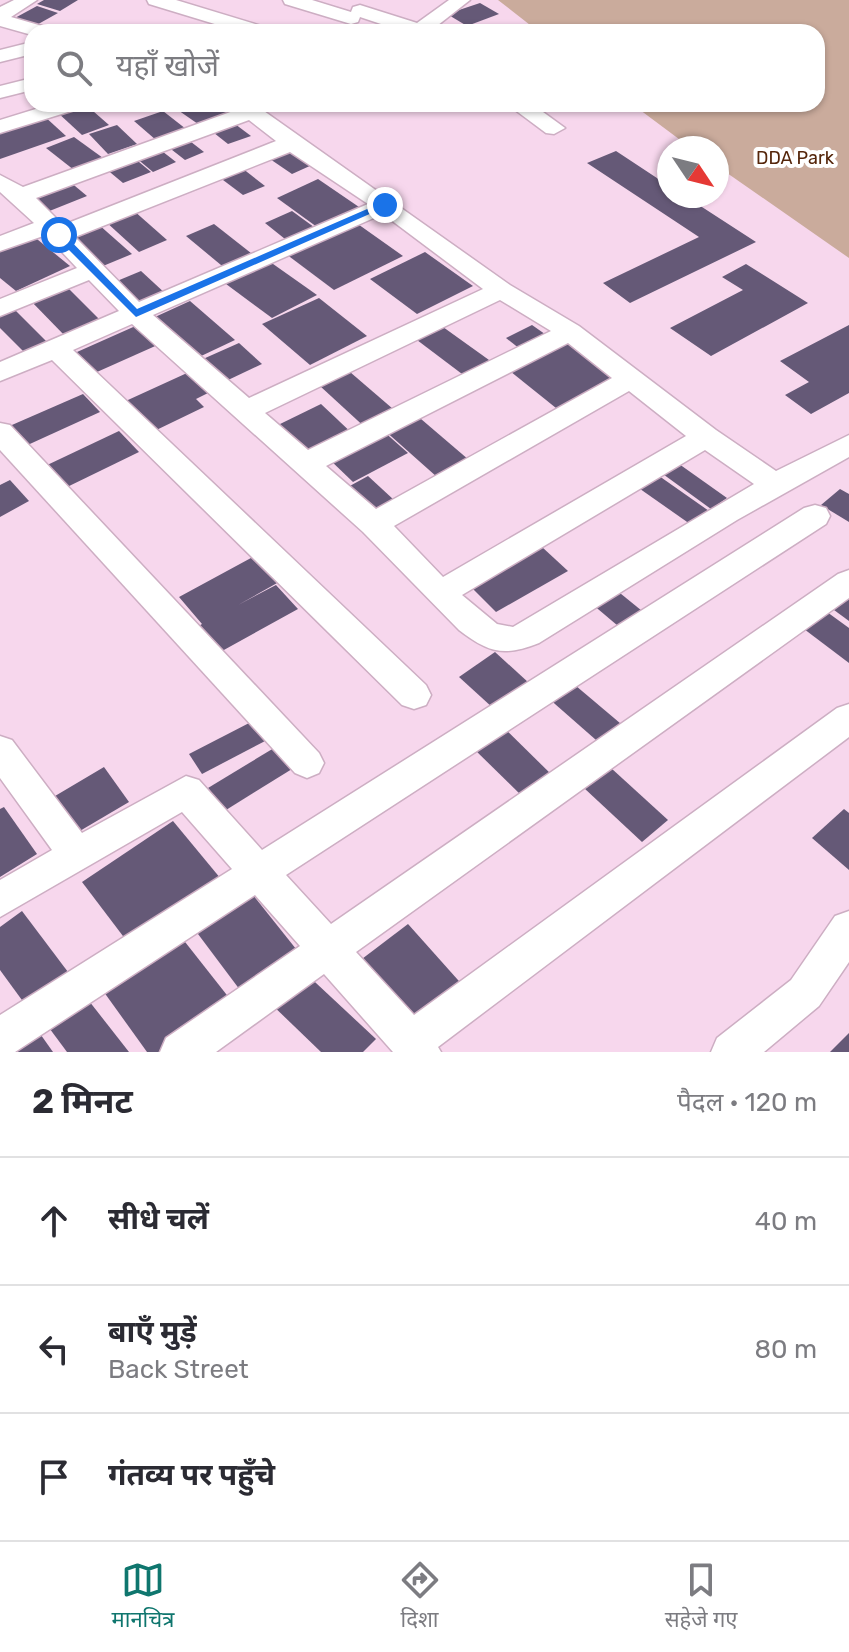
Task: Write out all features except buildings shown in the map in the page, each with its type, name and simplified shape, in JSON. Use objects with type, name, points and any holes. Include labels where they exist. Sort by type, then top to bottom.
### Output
[{"type":"street","points":[[156,0],[235,24]]},
{"type":"street","points":[[292,0],[362,10],[405,24]]},
{"type":"street","points":[[431,24],[461,0]]},
{"type":"street","points":[[0,18],[22,1]]},
{"type":"street","points":[[342,24],[362,10]]},
{"type":"street","points":[[0,18],[24,26]]},
{"type":"street","points":[[0,56],[24,50]]},
{"type":"street","points":[[0,92],[24,86]]},
{"type":"street","points":[[0,127],[48,112]]},
{"type":"street","points":[[234,112],[10,189],[136,314],[374,524],[440,593],[485,633],[511,640],[528,634],[656,558],[773,483],[849,445]]},
{"type":"street","points":[[251,112],[501,290],[570,332],[706,437],[773,483]]},
{"type":"street","points":[[530,112],[554,128]]},
{"type":"street","points":[[0,244],[54,230],[292,143]]},
{"type":"street","points":[[0,372],[385,205]]},
{"type":"street","points":[[0,308],[93,270]]},
{"type":"street","points":[[245,411],[501,290]]},
{"type":"street","points":[[307,463],[570,332]]},
{"type":"street","points":[[55,348],[414,695]]},
{"type":"street","points":[[374,524],[630,379]]},
{"type":"street","points":[[0,432],[307,763]]},
{"type":"street","points":[[440,593],[706,437]]},
{"type":"street","points":[[0,1038],[815,516]]},
{"type":"street","points":[[181,1052],[849,582]]},
{"type":"street","points":[[0,900],[186,791],[416,1047],[849,718]]},
{"type":"street","points":[[0,750],[77,856]]},
{"type":"street","points":[[732,1052],[805,993],[849,929]]},
{"type":"green space","name":"DDA Park","points":[[498,0],[849,0],[849,258],[729,174],[729,136],[675,136],[643,112],[825,112],[825,24],[529,24]]},
{"type":"route","points":[[59,235],[136,314],[385,205]]}]
